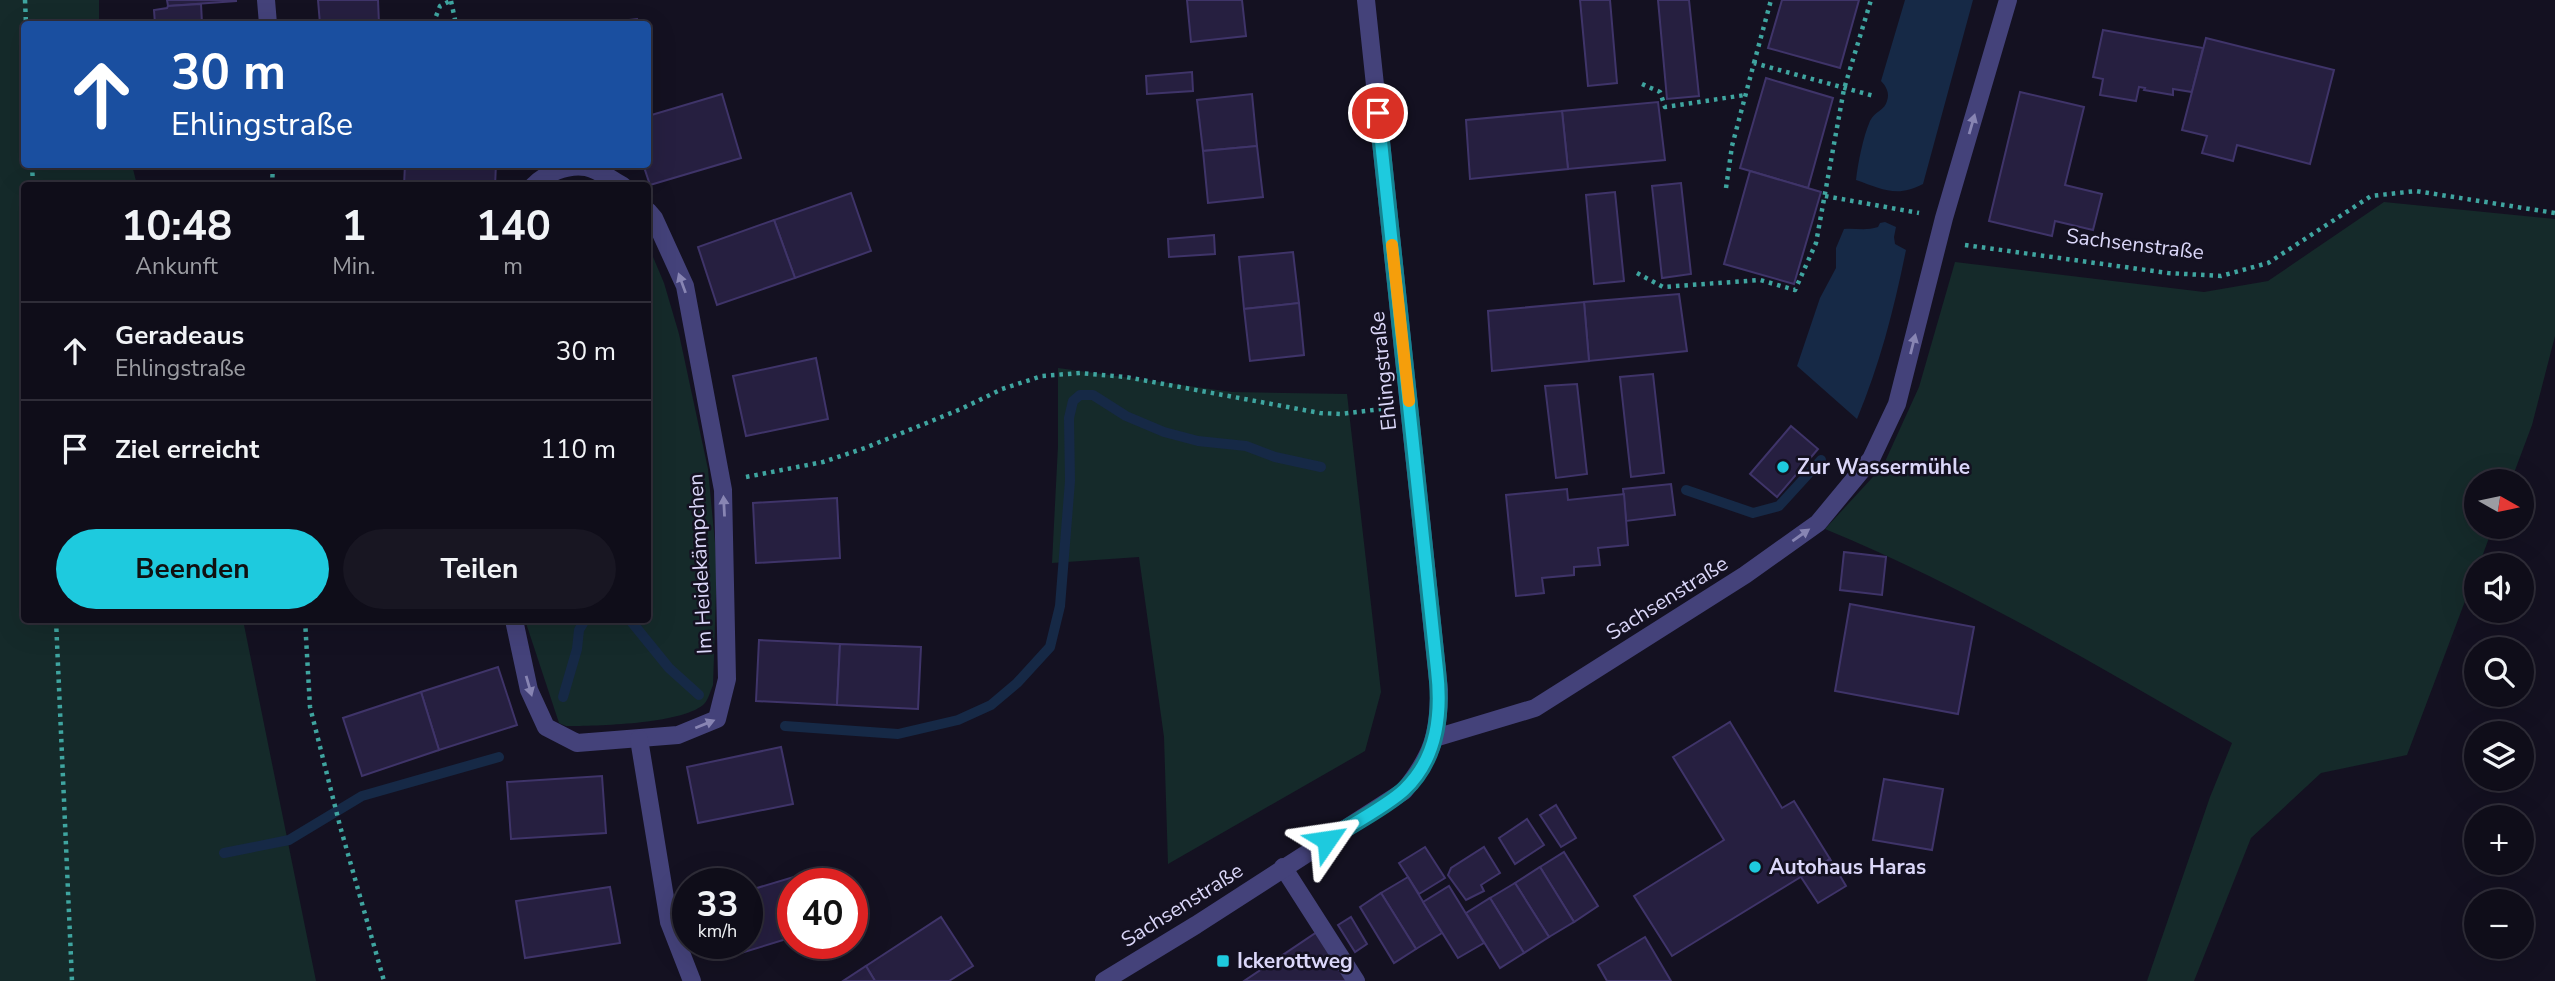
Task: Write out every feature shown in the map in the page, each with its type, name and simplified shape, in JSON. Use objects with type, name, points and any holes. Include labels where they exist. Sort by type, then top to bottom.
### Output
[{"type":"street","points":[[266,0],[268,21]]},
{"type":"street","name":"Ehlingstraße","points":[[1366,0],[1439,690],[1436,738]]},
{"type":"street","name":"Sachsenstraße","points":[[1104,981],[1404,791],[1423,767],[1436,738],[1535,708],[1745,575],[1818,523],[1871,459],[1897,404],[1944,218],[2008,0]]},
{"type":"street","points":[[537,182],[543,176],[563,168]]},
{"type":"street","points":[[589,168],[615,182]]},
{"type":"street","name":"Im Heidekämpchen","points":[[515,623],[529,690],[546,727],[577,743],[678,735],[717,719],[727,679],[722,482],[685,286],[651,214]]},
{"type":"street","points":[[639,739],[669,922],[692,981]]},
{"type":"street","points":[[1283,867],[1356,981]]},
{"type":"path","points":[[25,0],[26,21]]},
{"type":"path","points":[[1726,188],[1732,146],[1771,0]]},
{"type":"path","points":[[1637,273],[1663,287],[1760,280],[1794,290],[1816,243],[1844,89],[1871,0]]},
{"type":"path","points":[[434,21],[439,6],[451,1],[455,21]]},
{"type":"path","points":[[1754,63],[1874,96]]},
{"type":"path","points":[[1642,84],[1660,92],[1665,107],[1745,95]]},
{"type":"path","name":"Sachsenstraße","points":[[1939,241],[2168,273],[2221,276],[2268,263],[2371,196],[2416,191],[2555,213]]},
{"type":"path","points":[[1825,196],[1944,218]]},
{"type":"path","points":[[722,482],[823,461],[865,448],[961,409],[1002,389],[1042,376],[1080,373],[1126,377],[1320,413],[1341,414],[1409,406]]},
{"type":"path","points":[[55,623],[72,981]]},
{"type":"path","points":[[305,623],[310,706],[340,827],[384,981]]},
{"type":"green space","points":[[0,0],[99,0],[99,21],[21,21],[21,168],[133,168],[136,182],[21,182],[21,623],[244,623],[316,981],[0,981]]},
{"type":"green space","points":[[2384,202],[2555,219],[2555,336],[2532,425],[2516,469],[2464,469],[2464,539],[2489,539],[2483,553],[2464,553],[2464,604],[2407,755],[2321,773],[2251,838],[2194,981],[2147,981],[2210,797],[2232,743],[1981,602],[1825,529],[1883,466],[1919,387],[1955,262],[2204,292],[2268,281]]},
{"type":"green space","points":[[651,252],[664,283],[679,334],[708,469],[717,564],[713,685],[703,705],[676,716],[638,723],[566,726],[559,723],[526,623],[651,623]]},
{"type":"green space","points":[[1058,368],[1232,392],[1347,394],[1381,692],[1365,751],[1168,864],[1164,737],[1139,557],[1052,563],[1058,446]]},
{"type":"water","points":[[1905,0],[1973,0],[1923,184],[1905,191],[1890,191],[1856,180],[1867,127],[1888,98],[1887,90],[1881,81]]},
{"type":"water","points":[[1885,222],[1896,227],[1895,244],[1906,250],[1886,336],[1857,419],[1797,366],[1820,298],[1836,268],[1836,248],[1844,229],[1874,228]]},
{"type":"building","points":[[167,0],[236,0],[236,1],[168,6]]},
{"type":"building","points":[[318,0],[378,0],[379,21],[320,21]]},
{"type":"building","points":[[1187,0],[1242,0],[1246,36],[1191,42]]},
{"type":"building","points":[[1580,0],[1610,0],[1617,83],[1588,86]]},
{"type":"building","points":[[1658,0],[1689,0],[1699,96],[1667,99]]},
{"type":"building","points":[[1782,0],[1859,0],[1840,68],[1768,48]]},
{"type":"building","points":[[201,4],[202,21],[155,21],[154,10],[168,6]]},
{"type":"building","points":[[2103,30],[2203,48],[2192,92],[2173,89],[2173,95],[2139,87],[2136,101],[2100,95],[2103,79],[2093,77]]},
{"type":"building","points":[[2206,38],[2334,70],[2310,164],[2237,145],[2233,161],[2202,153],[2207,136],[2182,130]]},
{"type":"building","points":[[1192,72],[1193,91],[1147,94],[1146,76]]},
{"type":"building","points":[[1766,78],[1833,98],[1808,188],[1740,168]]},
{"type":"building","points":[[2020,92],[2084,107],[2065,185],[2102,194],[2093,230],[2055,221],[2052,236],[1989,221]]},
{"type":"building","points":[[722,94],[741,158],[651,185],[644,168],[651,168],[651,115]]},
{"type":"building","points":[[1252,94],[1257,146],[1203,151],[1197,100]]},
{"type":"building","points":[[1658,102],[1665,160],[1568,169],[1562,111]]},
{"type":"building","points":[[1562,111],[1568,169],[1470,179],[1466,120]]},
{"type":"building","points":[[1257,146],[1263,197],[1208,203],[1203,151]]},
{"type":"building","points":[[405,168],[496,168],[495,182],[404,182]]},
{"type":"building","points":[[1750,171],[1821,192],[1794,284],[1724,264]]},
{"type":"building","points":[[1681,183],[1691,274],[1662,278],[1652,186]]},
{"type":"building","points":[[1615,192],[1624,281],[1594,284],[1586,195]]},
{"type":"building","points":[[851,193],[871,251],[795,278],[774,220]]},
{"type":"building","points":[[774,220],[795,278],[717,305],[698,247]]},
{"type":"building","points":[[1214,235],[1215,254],[1169,257],[1168,239]]},
{"type":"building","points":[[1293,252],[1299,303],[1244,309],[1239,257]]},
{"type":"building","points":[[1679,294],[1687,351],[1589,361],[1584,302]]},
{"type":"building","points":[[1584,302],[1589,361],[1492,371],[1488,311]]},
{"type":"building","points":[[1299,303],[1304,355],[1250,361],[1244,309]]},
{"type":"building","points":[[816,358],[828,419],[746,436],[733,376]]},
{"type":"building","points":[[1653,374],[1664,473],[1631,477],[1620,377]]},
{"type":"building","points":[[1577,384],[1587,474],[1556,478],[1545,386]]},
{"type":"building","points":[[1791,426],[1818,449],[1777,497],[1750,474]]},
{"type":"building","points":[[1671,484],[1675,515],[1626,521],[1623,489]]},
{"type":"building","points":[[1567,489],[1568,500],[1624,494],[1628,545],[1598,548],[1600,565],[1574,567],[1574,575],[1542,578],[1544,593],[1516,596],[1506,495]]},
{"type":"building","points":[[837,498],[840,558],[756,563],[753,503]]},
{"type":"building","points":[[1844,552],[1886,557],[1882,595],[1840,590]]},
{"type":"building","points":[[1850,604],[1974,627],[1958,714],[1835,691]]},
{"type":"building","points":[[759,640],[840,644],[837,705],[756,701]]},
{"type":"building","points":[[840,644],[921,647],[918,709],[837,705]]},
{"type":"building","points":[[498,667],[517,725],[439,750],[421,692]]},
{"type":"building","points":[[421,692],[439,750],[362,776],[343,718]]},
{"type":"building","points":[[1730,722],[1782,808],[1794,801],[1830,859],[1672,956],[1634,896],[1724,840],[1673,757]]},
{"type":"building","points":[[781,747],[793,804],[698,823],[687,767]]},
{"type":"building","points":[[602,776],[606,833],[511,839],[507,782]]},
{"type":"building","points":[[1884,779],[1943,789],[1932,850],[1873,840]]},
{"type":"building","points":[[1556,805],[1576,838],[1561,847],[1540,815]]},
{"type":"building","points":[[1527,819],[1544,845],[1515,864],[1499,838]]},
{"type":"building","points":[[1425,847],[1445,878],[1419,894],[1399,863]]},
{"type":"building","points":[[1484,847],[1500,873],[1481,885],[1484,891],[1466,900],[1448,875],[1451,868]]},
{"type":"building","points":[[1564,852],[1598,906],[1574,922],[1540,867]]},
{"type":"building","points":[[1830,859],[1846,886],[1818,903],[1801,877]]},
{"type":"building","points":[[1540,867],[1574,922],[1549,937],[1515,883]]},
{"type":"building","points":[[1408,877],[1442,933],[1416,949],[1381,893]]},
{"type":"building","points":[[777,882],[777,942],[763,946],[763,886]]},
{"type":"building","points":[[1515,883],[1549,937],[1524,953],[1490,898]]},
{"type":"building","points":[[1449,886],[1484,943],[1458,958],[1423,902]]},
{"type":"building","points":[[610,887],[620,943],[525,958],[516,901]]},
{"type":"building","points":[[1381,893],[1416,949],[1394,963],[1360,907]]},
{"type":"building","points":[[1490,898],[1524,953],[1500,968],[1466,913]]},
{"type":"building","points":[[941,917],[973,966],[949,981],[875,981],[866,966]]},
{"type":"building","points":[[1351,917],[1367,944],[1355,952],[1338,925]]},
{"type":"building","points":[[1317,932],[1350,981],[1244,981]]},
{"type":"building","points":[[1645,937],[1671,981],[1607,981],[1598,965]]},
{"type":"building","points":[[866,966],[875,981],[843,981]]},
{"type":"waterway","points":[[785,726],[898,734],[958,720],[991,705],[1017,683],[1050,647],[1060,606],[1070,481],[1069,418],[1073,401],[1080,395],[1093,395],[1126,416],[1164,432],[1198,441],[1246,446],[1275,457],[1321,467]]},
{"type":"waterway","points":[[1686,490],[1753,513],[1779,506],[1821,460]]},
{"type":"waterway","points":[[563,697],[577,649],[579,630],[583,623]]},
{"type":"waterway","points":[[632,623],[669,668],[699,695]]},
{"type":"waterway","points":[[224,853],[289,840],[362,796],[499,757]]},
{"type":"slow traffic","points":[[1392,245],[1409,401]]},
{"type":"place","name":"Zur Wassermühle","points":[[1783,467]]},
{"type":"place","name":"Autohaus Haras","points":[[1755,867]]},
{"type":"place","name":"Ickerottweg","points":[[1223,961]]},
{"type":"route","points":[[1327,840],[1404,791],[1423,767],[1436,738],[1439,710],[1378,113]]}]
